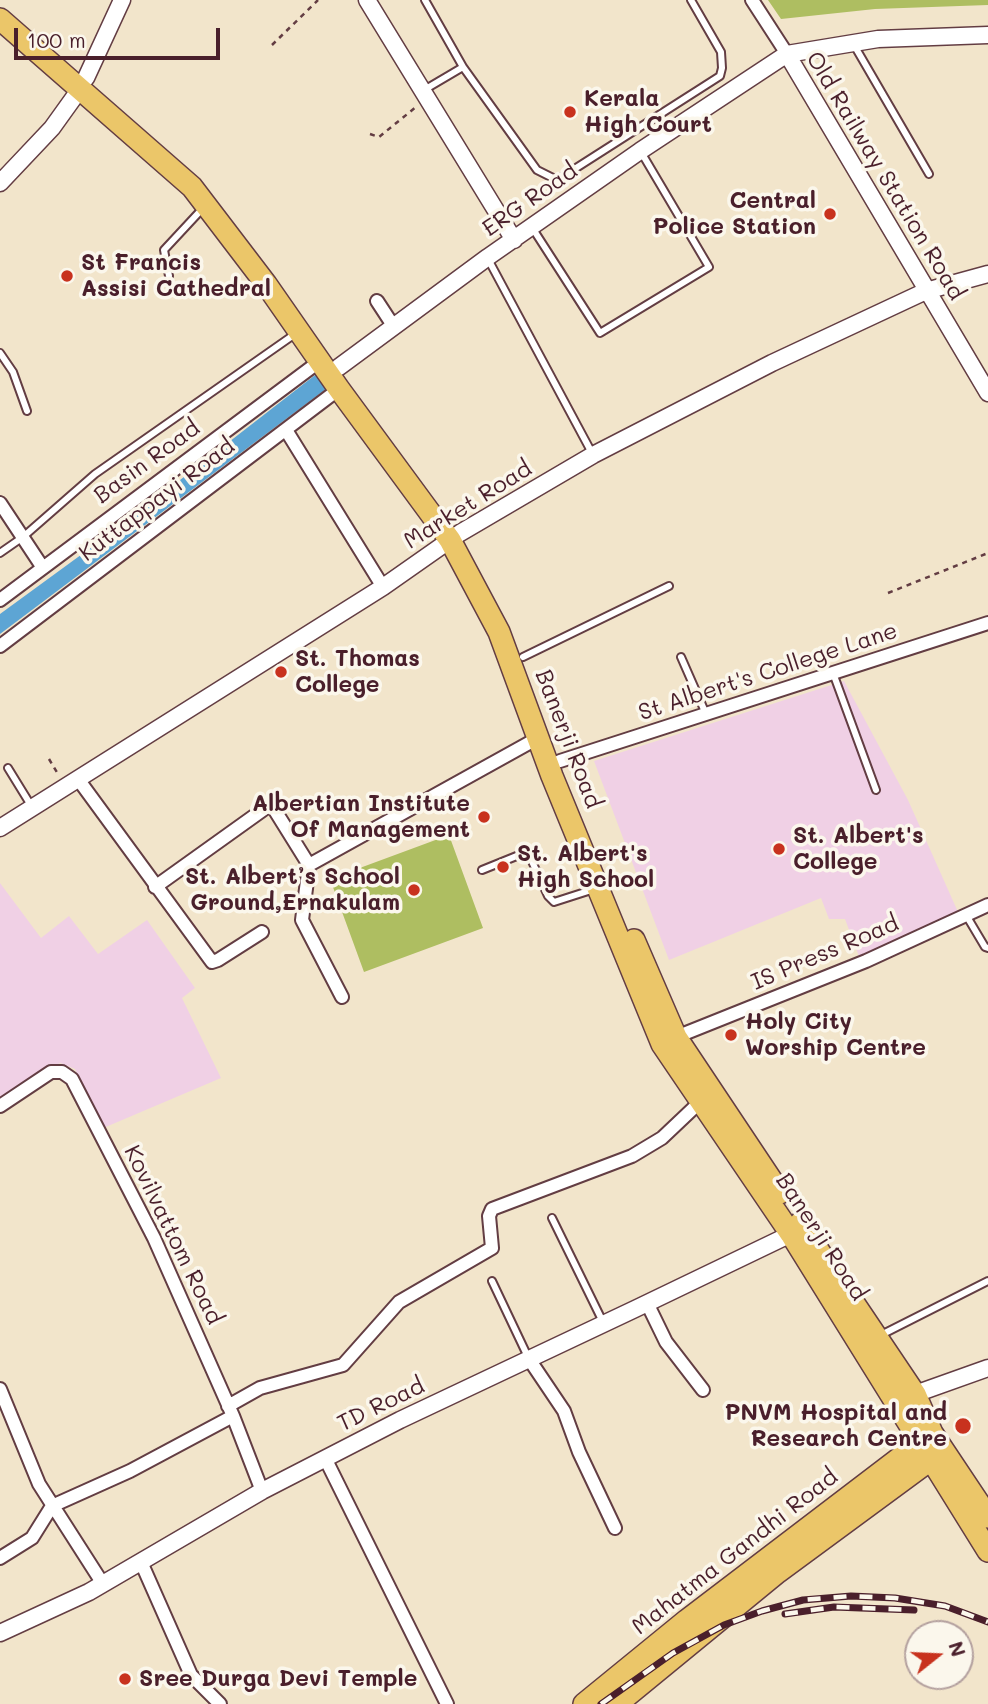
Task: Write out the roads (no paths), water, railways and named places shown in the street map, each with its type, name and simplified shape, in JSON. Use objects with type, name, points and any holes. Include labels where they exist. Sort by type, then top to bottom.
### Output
[{"type":"main road","name":"Banerji Road","points":[[0,2],[192,187],[299,331],[334,371]]},
{"type":"main road","name":"Banerji Road","points":[[0,19],[200,179],[276,277],[334,371],[455,537],[513,630],[662,1044],[700,1102],[877,1337],[915,1394],[931,1447],[988,1517]]},
{"type":"main road","name":"Banerji Road","points":[[455,537],[499,632],[538,738],[676,1037],[931,1447],[988,1551]]},
{"type":"main road","name":"Mahatma Gandhi Road","points":[[584,1704],[692,1628],[931,1447]]},
{"type":"main road","name":"Mahatma Gandhi Road","points":[[617,1704],[692,1628]]},
{"type":"street","points":[[0,183],[52,128],[83,83],[122,0]]},
{"type":"street","points":[[366,0],[514,240]]},
{"type":"street","points":[[752,0],[787,54],[878,40],[988,35]]},
{"type":"street","name":"ERG Road","points":[[334,371],[488,257],[640,151],[787,54]]},
{"type":"street","name":"Old Railway Station Road","points":[[787,54],[988,393]]},
{"type":"street","name":"Market Road","points":[[0,828],[383,587],[455,537],[593,455],[772,363],[926,291],[988,274]]},
{"type":"street","points":[[377,301],[394,327]]},
{"type":"street","name":"Kuttappayi Road","points":[[0,646],[286,430],[334,371]]},
{"type":"street","name":"Basin Road","points":[[0,600],[334,371]]},
{"type":"street","points":[[286,430],[383,587]]},
{"type":"street","points":[[0,503],[43,568]]},
{"type":"street","name":"St Albert's College Lane","points":[[560,761],[988,623]]},
{"type":"street","points":[[309,865],[538,738]]},
{"type":"street","points":[[71,782],[212,962],[262,932]]},
{"type":"street","points":[[155,887],[271,804],[309,865],[302,920],[342,998]]},
{"type":"street","name":"IS Press Road","points":[[676,1037],[866,961],[988,905]]},
{"type":"street","name":"Kovilvattom Road","points":[[0,1107],[51,1072],[62,1072],[72,1079],[154,1238],[231,1411],[262,1491]]},
{"type":"street","points":[[0,1558],[32,1538],[52,1506],[130,1471],[231,1411],[260,1388],[343,1365],[399,1302],[492,1248],[489,1216],[492,1209],[632,1156],[662,1138],[700,1102]]},
{"type":"street","name":"TD Road","points":[[0,1633],[103,1584],[262,1491],[400,1420],[796,1230]]},
{"type":"street","points":[[647,1303],[666,1342],[703,1390]]},
{"type":"street","points":[[529,1359],[564,1411],[579,1452],[615,1528]]},
{"type":"street","points":[[915,1394],[988,1368]]},
{"type":"street","points":[[0,1389],[39,1484],[103,1584]]},
{"type":"street","points":[[325,1458],[447,1704]]},
{"type":"street","points":[[141,1562],[191,1675],[220,1704]]},
{"type":"lane","points":[[425,0],[463,67],[537,170],[555,179],[720,76],[721,52],[691,0]]},
{"type":"lane","points":[[853,43],[929,174]]},
{"type":"lane","points":[[425,94],[463,67]]},
{"type":"lane","points":[[532,228],[600,332],[709,267],[640,151]]},
{"type":"lane","points":[[169,276],[163,250],[206,206]]},
{"type":"lane","points":[[488,257],[593,455]]},
{"type":"lane","points":[[0,553],[23,537],[95,474],[299,331]]},
{"type":"lane","points":[[0,352],[13,372],[27,411]]},
{"type":"lane","points":[[523,657],[669,586]]},
{"type":"lane","points":[[681,657],[706,713]]},
{"type":"lane","points":[[833,673],[876,790]]},
{"type":"lane","points":[[9,768],[32,807]]},
{"type":"lane","points":[[482,870],[524,853],[529,855],[548,897],[554,902],[604,886]]},
{"type":"lane","points":[[966,915],[988,948]]},
{"type":"lane","points":[[552,1218],[604,1324]]},
{"type":"lane","points":[[492,1280],[529,1359]]},
{"type":"lane","points":[[877,1337],[988,1281]]},
{"type":"water","points":[[319,372],[330,386],[0,634],[0,614],[126,522]]},
{"type":"railway","points":[[601,1704],[673,1653],[724,1625],[803,1600],[851,1596],[895,1598],[945,1606],[988,1622]]},
{"type":"railway","points":[[785,1614],[834,1607],[914,1610]]},
{"type":"place","name":"Kerala High Court","points":[[570,112]]},
{"type":"place","name":"Central Police Station","points":[[830,214]]},
{"type":"place","name":"St Francis Assisi Cathedral","points":[[67,276]]},
{"type":"place","name":"St. Thomas College","points":[[281,672]]},
{"type":"place","name":"Albertian Institute Of Management","points":[[484,817]]},
{"type":"place","name":"St. Albert's College","points":[[779,849]]},
{"type":"place","name":"St. Albert's High School","points":[[503,867]]},
{"type":"place","name":"St. Albert’s School Ground,Ernakulam","points":[[414,890]]},
{"type":"place","name":"Holy City Worship Centre","points":[[731,1035]]},
{"type":"place","name":"PNVM Hospital and Research Centre","points":[[963,1426]]},
{"type":"place","name":"Sree Durga Devi Temple","points":[[125,1679]]}]
